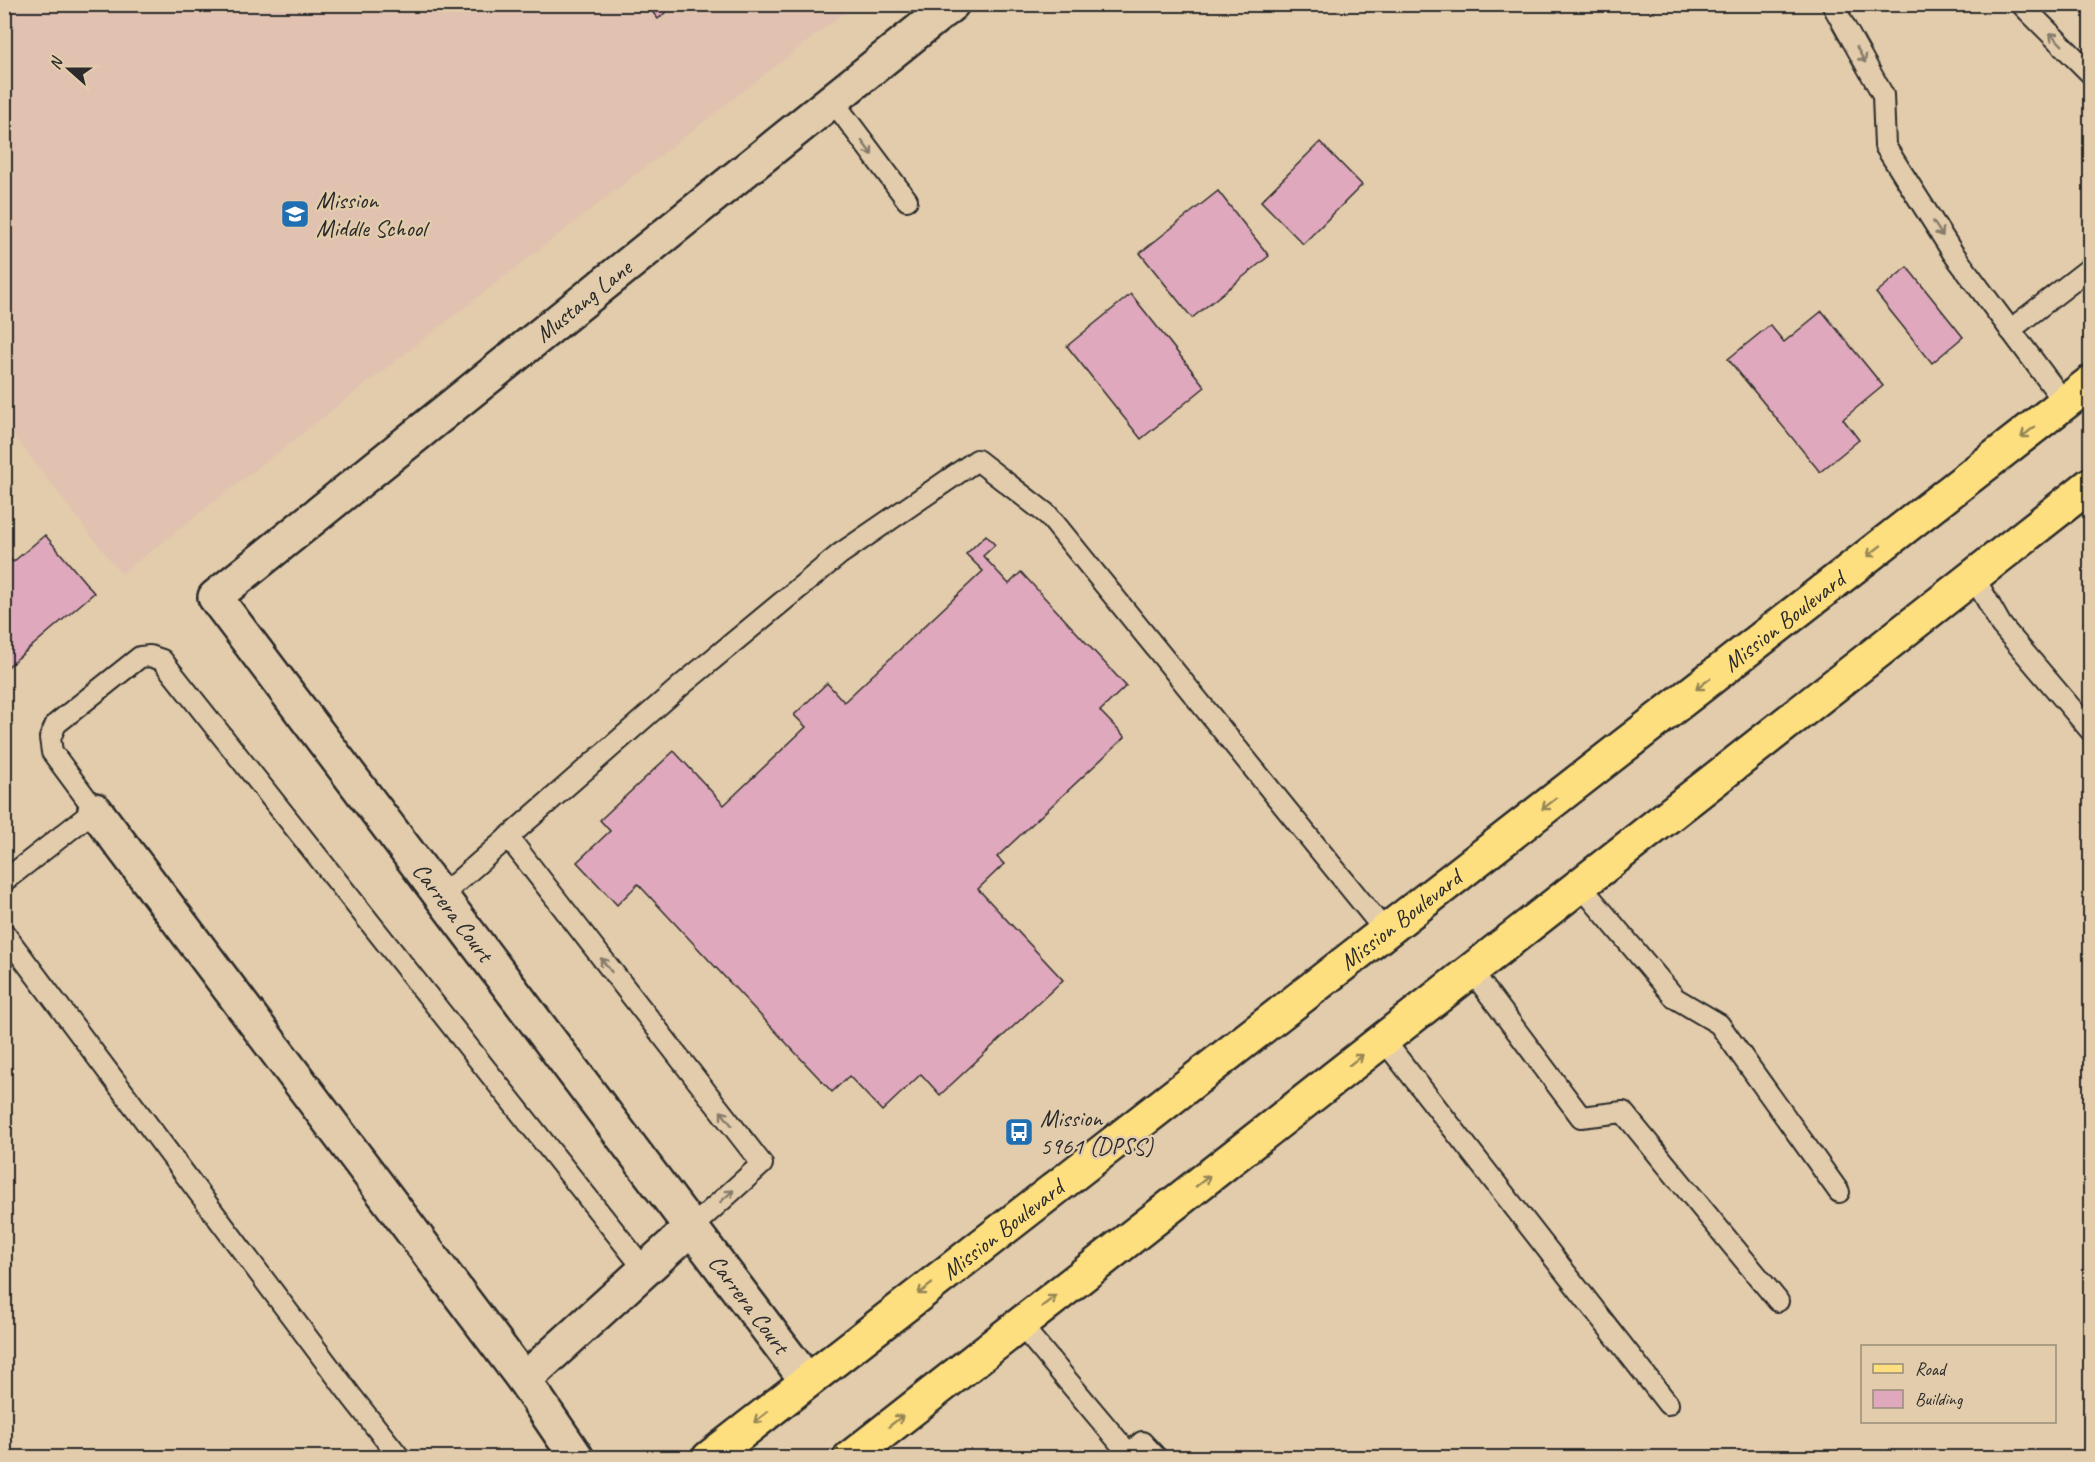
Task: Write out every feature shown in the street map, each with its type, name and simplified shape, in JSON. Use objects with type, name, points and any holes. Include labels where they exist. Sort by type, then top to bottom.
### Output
[{"type":"main road","name":"Mission Boulevard","points":[[709,1458],[2091,383]]},
{"type":"main road","points":[[850,1458],[2091,485]]},
{"type":"street","name":"Mustang Lane","points":[[215,597],[952,4]]},
{"type":"street","name":"Carrera Court","points":[[215,597],[807,1381]]},
{"type":"street","points":[[95,810],[524,1380],[577,1458]]},
{"type":"street","name":"Carrera Court","points":[[524,1380],[691,1228]]},
{"type":"lane","points":[[1832,4],[1883,95],[1885,146],[1953,252],[2065,403]]},
{"type":"lane","points":[[2021,4],[2091,73]]},
{"type":"lane","points":[[833,100],[907,200]]},
{"type":"lane","points":[[2010,330],[2091,268]]},
{"type":"lane","points":[[441,896],[683,684],[840,554],[977,460],[1048,515],[1385,931]]},
{"type":"lane","points":[[1974,577],[2001,625],[2091,730]]},
{"type":"lane","points":[[4,881],[95,810],[52,752],[50,738],[56,724],[140,657],[150,656],[162,660],[645,1270]]},
{"type":"lane","points":[[508,837],[762,1164],[691,1228]]},
{"type":"lane","points":[[1580,885],[1675,998],[1719,1024],[1839,1192]]},
{"type":"lane","points":[[4,933],[400,1458]]},
{"type":"lane","points":[[1471,970],[1581,1117],[1623,1112],[1778,1301]]},
{"type":"lane","points":[[1383,1039],[1668,1404]]},
{"type":"lane","points":[[1020,1324],[1127,1456],[1142,1442],[1157,1458]]},
{"type":"shaded area","name":"Mission Middle School","points":[[5,5],[854,5],[121,574],[5,424]]},
{"type":"building","points":[[646,4],[675,4],[658,19]]},
{"type":"building","points":[[1320,142],[1362,185],[1303,244],[1261,201]]},
{"type":"building","points":[[1218,191],[1269,256],[1192,318],[1140,253]]},
{"type":"building","points":[[1907,267],[1963,337],[1932,363],[1876,293]]},
{"type":"building","points":[[1131,294],[1205,387],[1141,439],[1067,346]]},
{"type":"building","points":[[1822,311],[1883,386],[1843,419],[1859,440],[1820,472],[1728,359],[1770,325],[1784,342]]},
{"type":"building","points":[[45,535],[94,593],[4,670],[4,551],[13,562]]},
{"type":"building","points":[[986,535],[995,545],[983,556],[1009,584],[1021,572],[1126,686],[1100,711],[1125,737],[997,857],[1004,864],[978,889],[1063,980],[940,1095],[921,1074],[882,1111],[849,1076],[832,1092],[638,884],[617,905],[577,862],[610,831],[600,820],[674,751],[724,805],[806,727],[794,715],[827,683],[844,702],[983,571],[966,554]]},
{"type":"place","name":"Mission Middle School","points":[[295,214]]},
{"type":"place","name":"Mission 5961 (DPSS)","points":[[1019,1132]]}]
